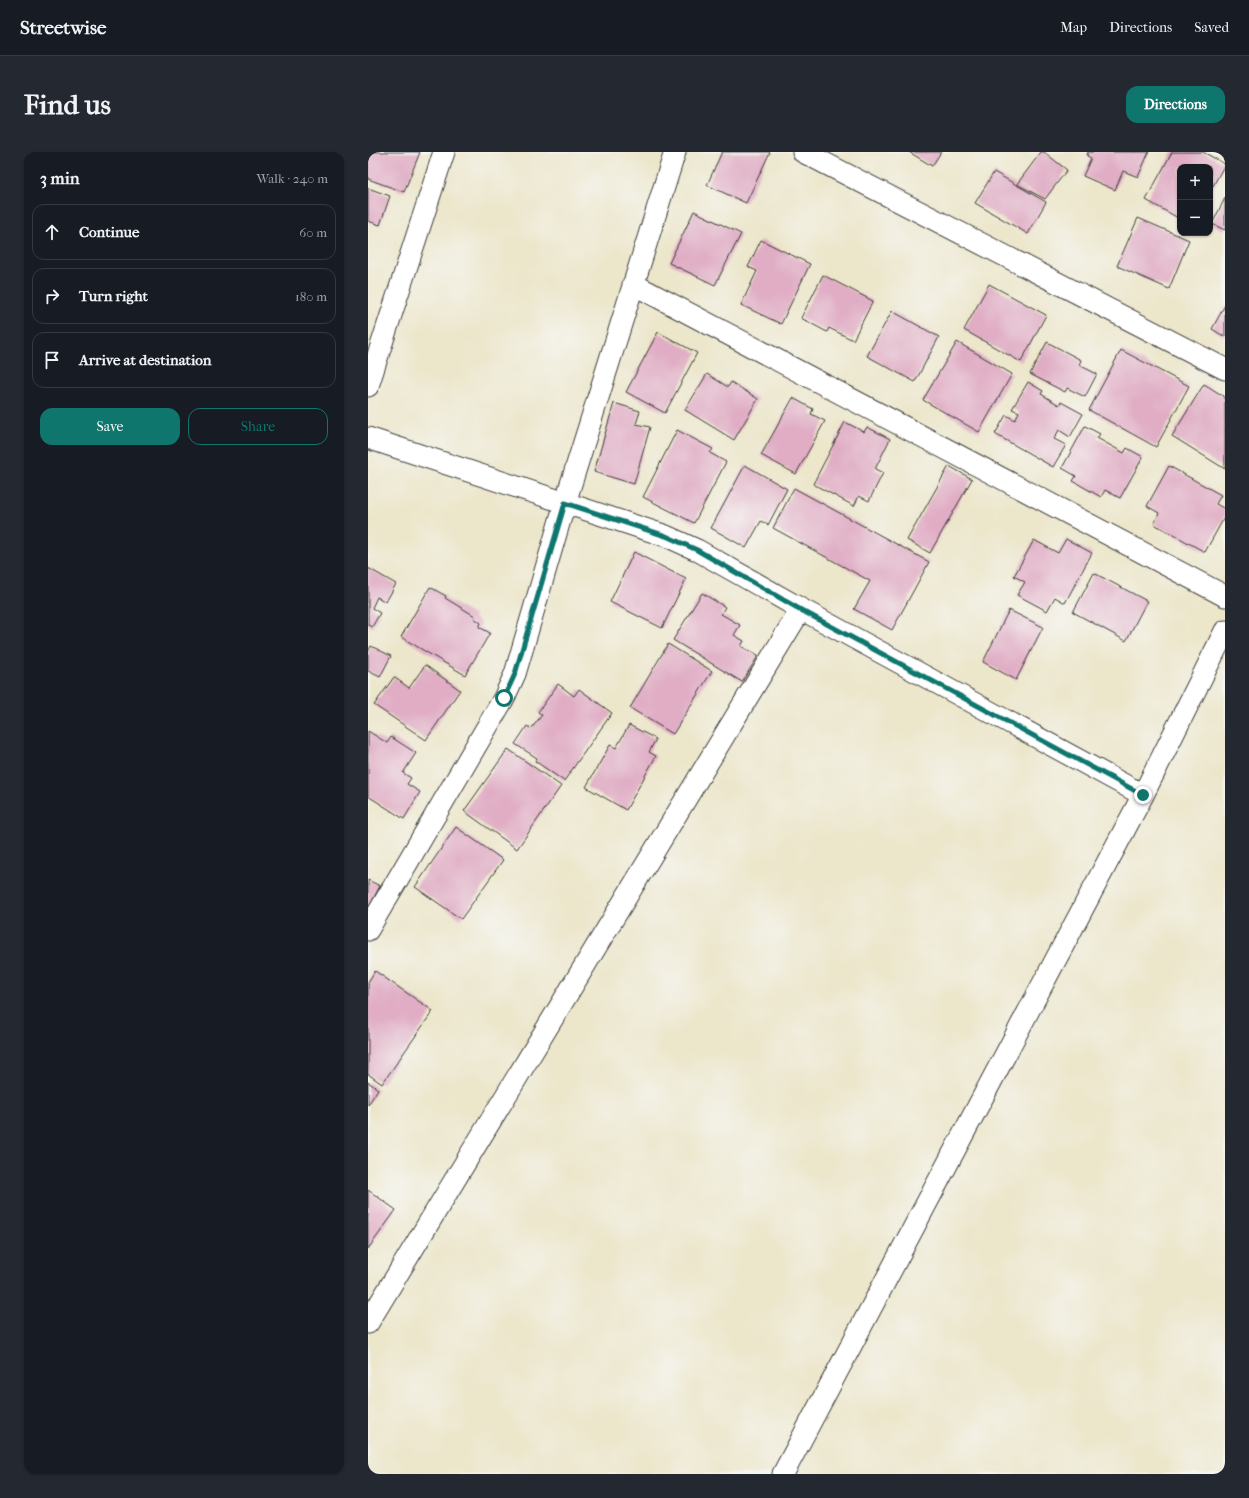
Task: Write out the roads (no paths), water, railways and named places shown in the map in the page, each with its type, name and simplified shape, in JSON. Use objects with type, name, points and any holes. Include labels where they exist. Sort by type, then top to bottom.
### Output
[{"type":"street","points":[[368,386],[444,152]]},
{"type":"street","points":[[368,930],[504,698],[515,674],[565,503],[675,152]]},
{"type":"street","points":[[803,152],[1225,369]]},
{"type":"street","points":[[633,284],[1225,596]]},
{"type":"street","points":[[368,438],[672,539],[697,550],[801,610],[1143,795]]},
{"type":"street","points":[[368,1323],[801,610]]},
{"type":"street","points":[[783,1474],[1143,795],[1225,631]]}]
